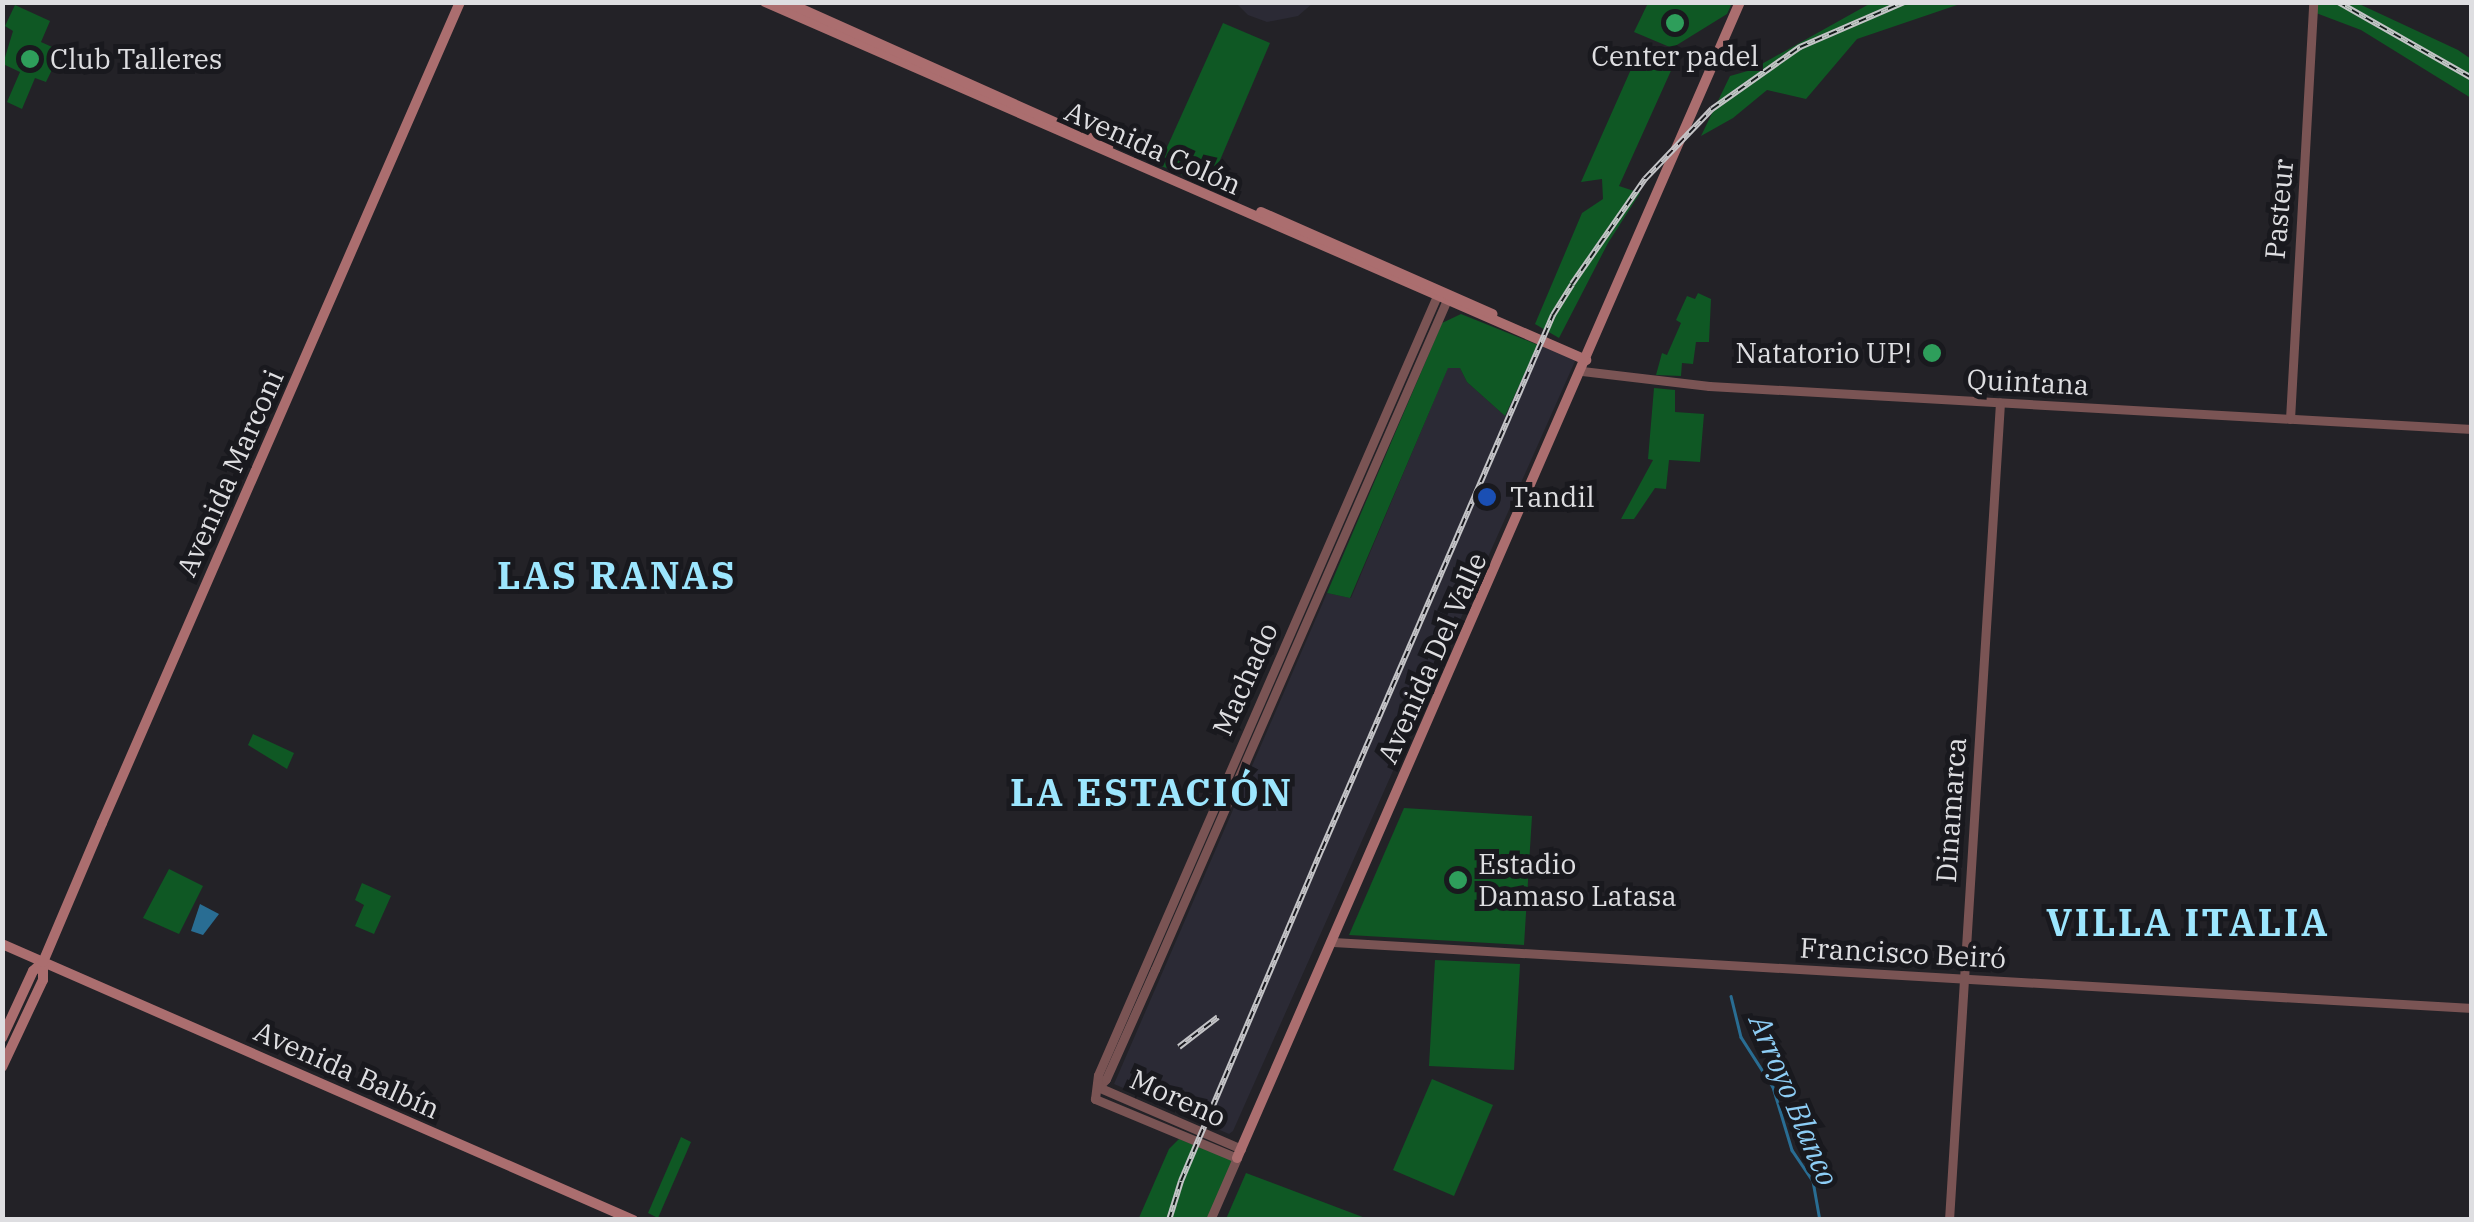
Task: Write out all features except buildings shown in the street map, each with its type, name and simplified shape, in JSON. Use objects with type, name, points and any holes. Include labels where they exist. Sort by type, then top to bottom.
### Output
[{"type":"main road","name":"Avenida Marconi","points":[[43,962],[460,2]]},
{"type":"main road","name":"Avenida Colón","points":[[766,2],[1443,296]]},
{"type":"main road","name":"Avenida Colón","points":[[786,2],[1523,332],[1584,366]]},
{"type":"main road","name":"Avenida Del Valle","points":[[1239,1154],[1740,2]]},
{"type":"main road","name":"Avenida Balbín","points":[[2,944],[633,1220]]},
{"type":"main road","points":[[2,1038],[32,971],[43,962]]},
{"type":"main road","points":[[2,1067],[42,980],[43,962]]},
{"type":"street","name":"Pasteur","points":[[2290,418],[2313,2]]},
{"type":"street","name":"Machado","points":[[1095,1099],[1443,296]]},
{"type":"street","name":"Quintana","points":[[1584,366],[1709,386],[2472,429]]},
{"type":"street","name":"Dinamarca","points":[[1949,1220],[2000,403]]},
{"type":"street","name":"Francisco Beiró","points":[[1333,942],[2472,1008]]},
{"type":"street","name":"Moreno","points":[[1098,1087],[1239,1154]]},
{"type":"street","name":"Moreno","points":[[1095,1099],[1239,1154]]},
{"type":"street","name":"Avenida Del Valle","points":[[1210,1220],[1239,1154]]},
{"type":"shaded area","points":[[1236,3],[1313,3],[1298,16],[1267,22],[1248,15]]},
{"type":"shaded area","points":[[1538,345],[1576,359],[1233,1131],[1229,1134],[1114,1084],[1327,593],[1351,598],[1448,367],[1460,368],[1467,382],[1505,416]]},
{"type":"green space","name":"Center padel","points":[[1648,2],[1732,3],[1727,14],[1672,48],[1634,32]]},
{"type":"green space","points":[[1871,3],[1963,3],[1857,39],[1806,99],[1767,90],[1733,118],[1701,136],[1730,76],[1751,70]]},
{"type":"green space","points":[[2317,3],[2357,3],[2458,50],[2471,59],[2471,98],[2361,30],[2316,13]]},
{"type":"green space","points":[[15,5],[50,21],[41,42],[61,51],[46,82],[35,78],[22,109],[7,102],[20,72],[3,64],[13,31],[5,26]]},
{"type":"green space","points":[[1223,23],[1270,43],[1209,186],[1159,165]]},
{"type":"green space","points":[[1640,49],[1674,64],[1619,186],[1640,193],[1608,243],[1559,338],[1535,324],[1582,213],[1603,199],[1602,179],[1581,182]]},
{"type":"green space","points":[[1698,293],[1711,299],[1709,342],[1696,342],[1693,364],[1682,363],[1681,376],[1656,375],[1662,353],[1667,355],[1681,323],[1676,320],[1687,296],[1695,299]]},
{"type":"green space","points":[[1461,314],[1538,345],[1505,416],[1467,382],[1460,368],[1448,368],[1350,598],[1327,593],[1442,323]]},
{"type":"green space","points":[[1654,388],[1675,390],[1675,412],[1704,414],[1700,462],[1669,460],[1666,489],[1655,488],[1634,519],[1621,519],[1653,460],[1648,459]]},
{"type":"green space","points":[[253,734],[294,753],[287,769],[248,745]]},
{"type":"green space","points":[[1404,808],[1532,816],[1524,945],[1349,935]]},
{"type":"green space","points":[[169,869],[203,886],[179,934],[143,918]]},
{"type":"green space","points":[[362,883],[391,896],[374,934],[355,926],[364,905],[355,900]]},
{"type":"green space","points":[[1435,960],[1520,964],[1514,1070],[1429,1066]]},
{"type":"green space","points":[[1432,1079],[1493,1105],[1454,1196],[1393,1170]]},
{"type":"green space","points":[[681,1137],[691,1142],[658,1218],[648,1213]]},
{"type":"green space","points":[[1179,1139],[1234,1161],[1208,1219],[1138,1220],[1169,1149]]},
{"type":"green space","points":[[1246,1173],[1368,1219],[1226,1219]]},
{"type":"water","points":[[200,904],[219,914],[203,935],[191,931]]},
{"type":"waterway","name":"Arroyo Blanco","points":[[1731,996],[1741,1037],[1773,1087],[1792,1150],[1813,1181],[1820,1220]]},
{"type":"railway","points":[[1169,1220],[1181,1181],[1553,315],[1645,179],[1712,109],[1800,47],[1904,2]]},
{"type":"railway","points":[[2338,2],[2472,78]]},
{"type":"railway","points":[[1179,1047],[1218,1017]]},
{"type":"place","name":"Center padel","points":[[1675,23]]},
{"type":"place","name":"Club Talleres","points":[[30,59]]},
{"type":"place","name":"Natatorio UP!","points":[[1932,353]]},
{"type":"place","name":"Tandil","points":[[1487,497]]},
{"type":"place","name":"Estadio Damaso Latasa","points":[[1458,880]]},
{"type":"district","name":"LAS RANAS","points":[[617,575]]},
{"type":"district","name":"LA ESTACIÓN","points":[[1152,792]]},
{"type":"district","name":"VILLA ITALIA","points":[[2188,922]]}]
